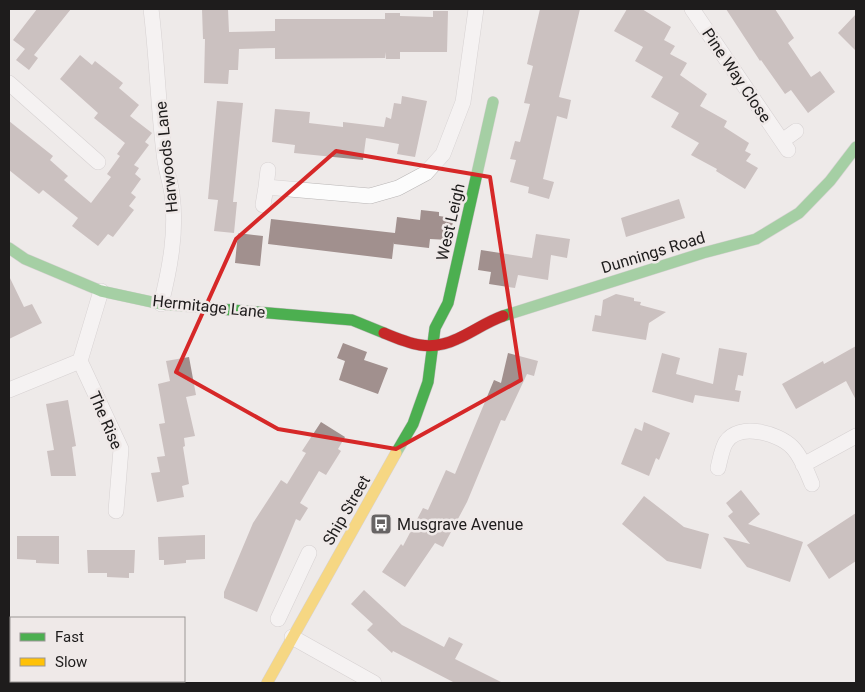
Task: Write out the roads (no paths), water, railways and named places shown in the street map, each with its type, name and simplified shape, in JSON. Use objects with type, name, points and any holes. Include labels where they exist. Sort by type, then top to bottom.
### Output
[{"type":"street","name":"Harwoods Lane","points":[[151,9],[156,45],[164,154],[172,195],[174,238],[162,304]]},
{"type":"street","points":[[266,187],[370,196],[398,188],[426,173],[443,154],[463,102],[476,9]]},
{"type":"street","name":"Pine Way Close","points":[[692,9],[785,145],[796,131]]},
{"type":"street","points":[[9,83],[98,162]]},
{"type":"street","name":"West Leigh","points":[[432,346],[435,328],[448,303],[493,102]]},
{"type":"street","name":"Dunnings Road","points":[[432,346],[456,340],[491,320],[703,253],[756,239],[799,213],[830,181],[856,147]]},
{"type":"street","points":[[263,205],[268,170]]},
{"type":"street","name":"Hermitage Lane","points":[[9,248],[25,259],[102,291],[162,304],[352,320],[410,344],[432,346]]},
{"type":"street","points":[[9,390],[80,361],[102,291]]},
{"type":"street","name":"Ship Street","points":[[267,683],[413,424],[428,382],[432,346]]},
{"type":"street","name":"The Rise","points":[[80,361],[121,449],[116,511]]},
{"type":"street","points":[[718,468],[726,442],[736,433],[756,431],[777,436],[792,447],[812,484]]},
{"type":"street","points":[[803,465],[856,436]]},
{"type":"street","points":[[278,619],[309,553]]},
{"type":"street","points":[[294,587],[314,598]]},
{"type":"street","points":[[292,636],[374,683]]},
{"type":"place","name":"Musgrave Avenue","points":[[381,524]]}]
